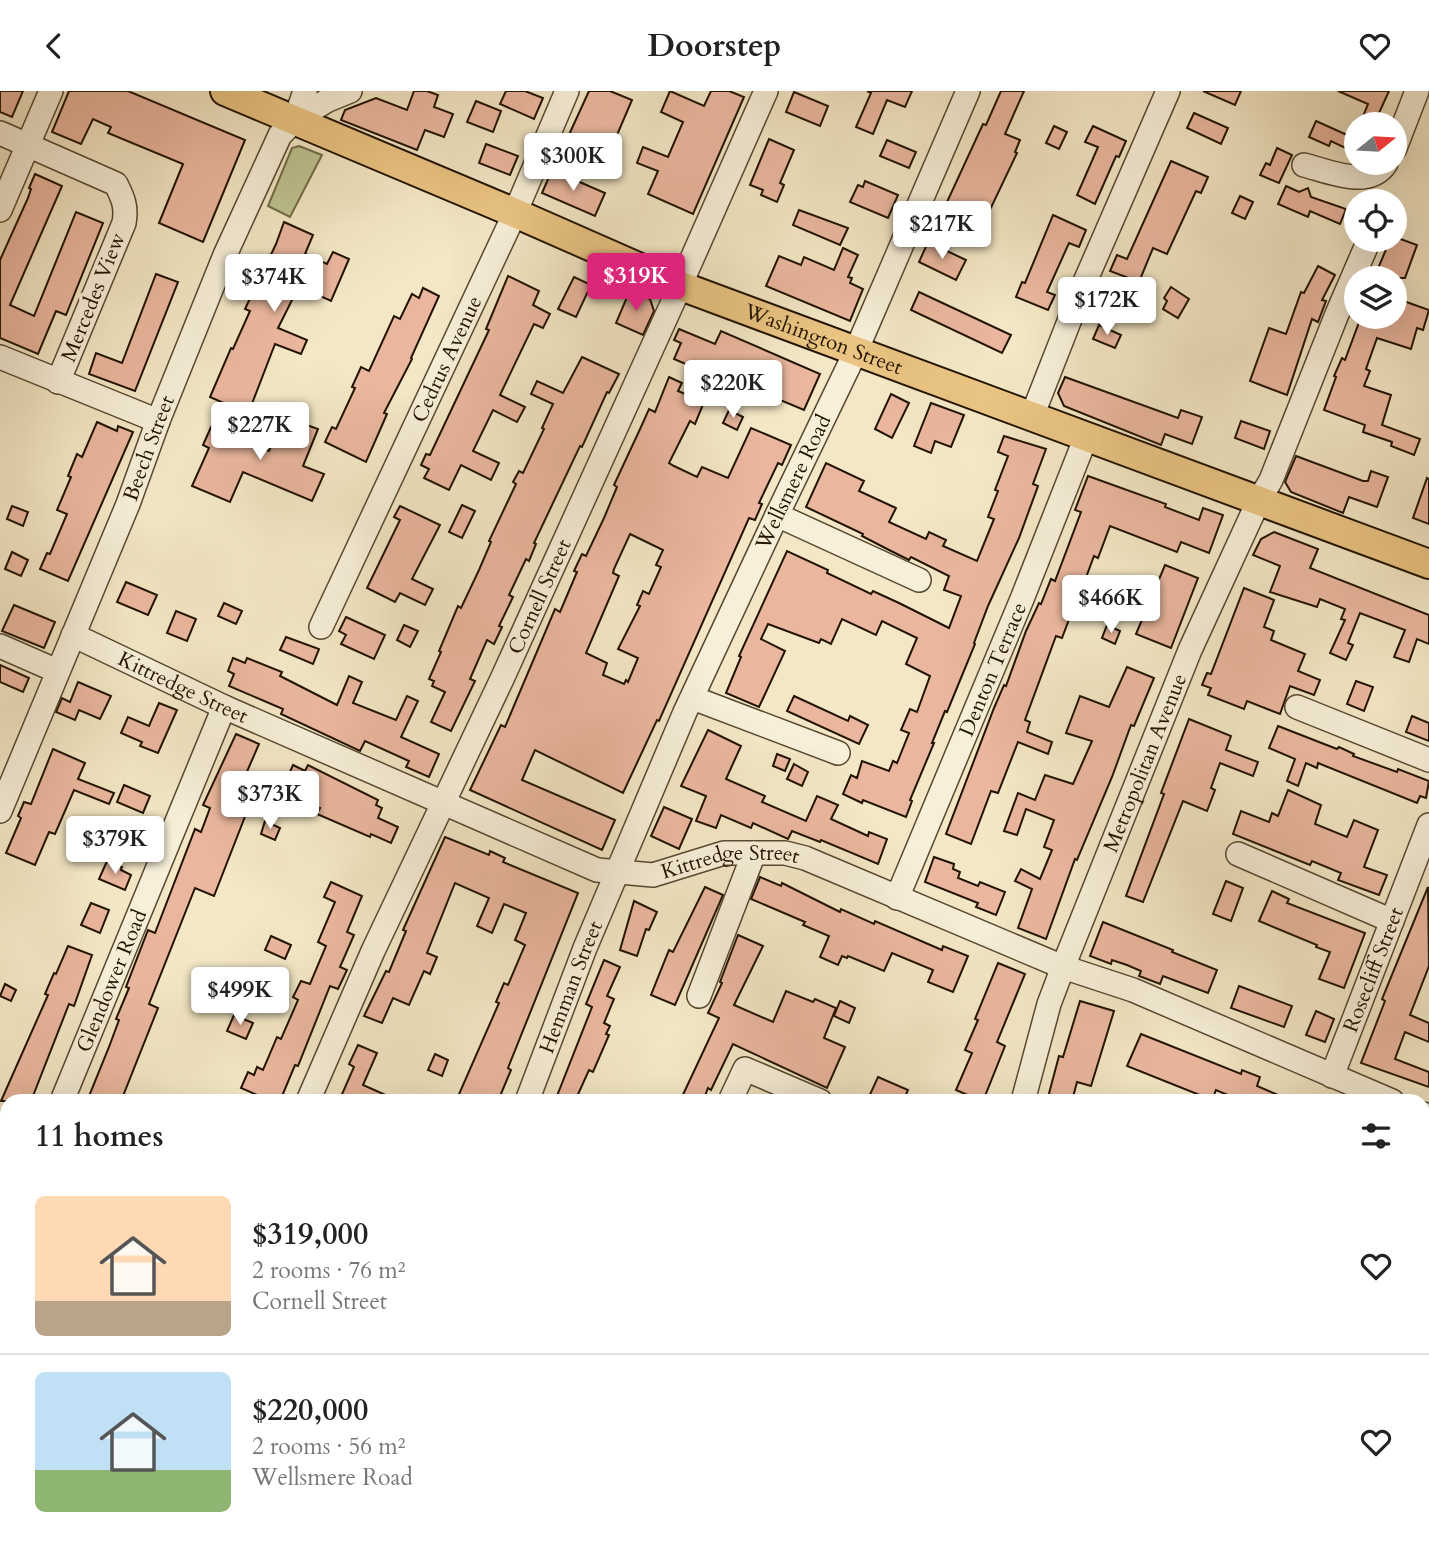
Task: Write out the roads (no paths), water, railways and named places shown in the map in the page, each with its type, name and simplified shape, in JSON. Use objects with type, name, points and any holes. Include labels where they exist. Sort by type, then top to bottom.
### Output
[{"type":"main road","name":"Washington Street","points":[[225,91],[681,286],[1429,564]]},
{"type":"street","points":[[0,209],[51,91]]},
{"type":"street","name":"Beech Street","points":[[0,811],[128,504],[158,421],[230,243],[280,135],[295,120],[305,91]]},
{"type":"street","points":[[295,120],[349,91]]},
{"type":"street","name":"Cedrus Avenue","points":[[321,627],[515,213],[567,91]]},
{"type":"street","name":"Cornell Street","points":[[311,1094],[373,951],[502,679],[681,286],[766,91]]},
{"type":"street","name":"Wellsmere Road","points":[[617,873],[693,698],[856,351],[968,91]]},
{"type":"street","points":[[1032,416],[1081,291],[1168,91]]},
{"type":"street","points":[[1407,118],[1418,91]]},
{"type":"street","name":"Mercedes View","points":[[0,134],[116,184],[124,200],[126,212],[86,318],[58,382]]},
{"type":"street","points":[[1304,165],[1344,174]]},
{"type":"street","points":[[1347,175],[1366,175]]},
{"type":"street","name":"Metropolitan Avenue","points":[[1025,1094],[1049,1004],[1190,650],[1258,502],[1271,480],[1364,252]]},
{"type":"street","points":[[0,358],[158,421]]},
{"type":"street","name":"Denton Terrace","points":[[897,898],[1022,599],[1086,437]]},
{"type":"street","points":[[777,515],[919,580]]},
{"type":"street","name":"Kittredge Street","points":[[73,635],[224,707],[597,870],[653,875],[724,853],[785,853],[805,858],[1063,967],[1133,991],[1375,1094]]},
{"type":"street","points":[[0,646],[57,671]]},
{"type":"street","points":[[693,698],[838,753]]},
{"type":"street","name":"Glendower Road","points":[[65,1094],[224,707]]},
{"type":"street","points":[[1297,707],[1429,760]]},
{"type":"street","name":"Rosecliff Street","points":[[1332,1076],[1427,839]]},
{"type":"street","points":[[699,996],[754,853]]},
{"type":"street","points":[[1238,854],[1392,921]]},
{"type":"street","name":"Hemman Street","points":[[530,1094],[585,948],[617,873]]},
{"type":"street","points":[[733,1094],[745,1069],[804,1094]]}]
